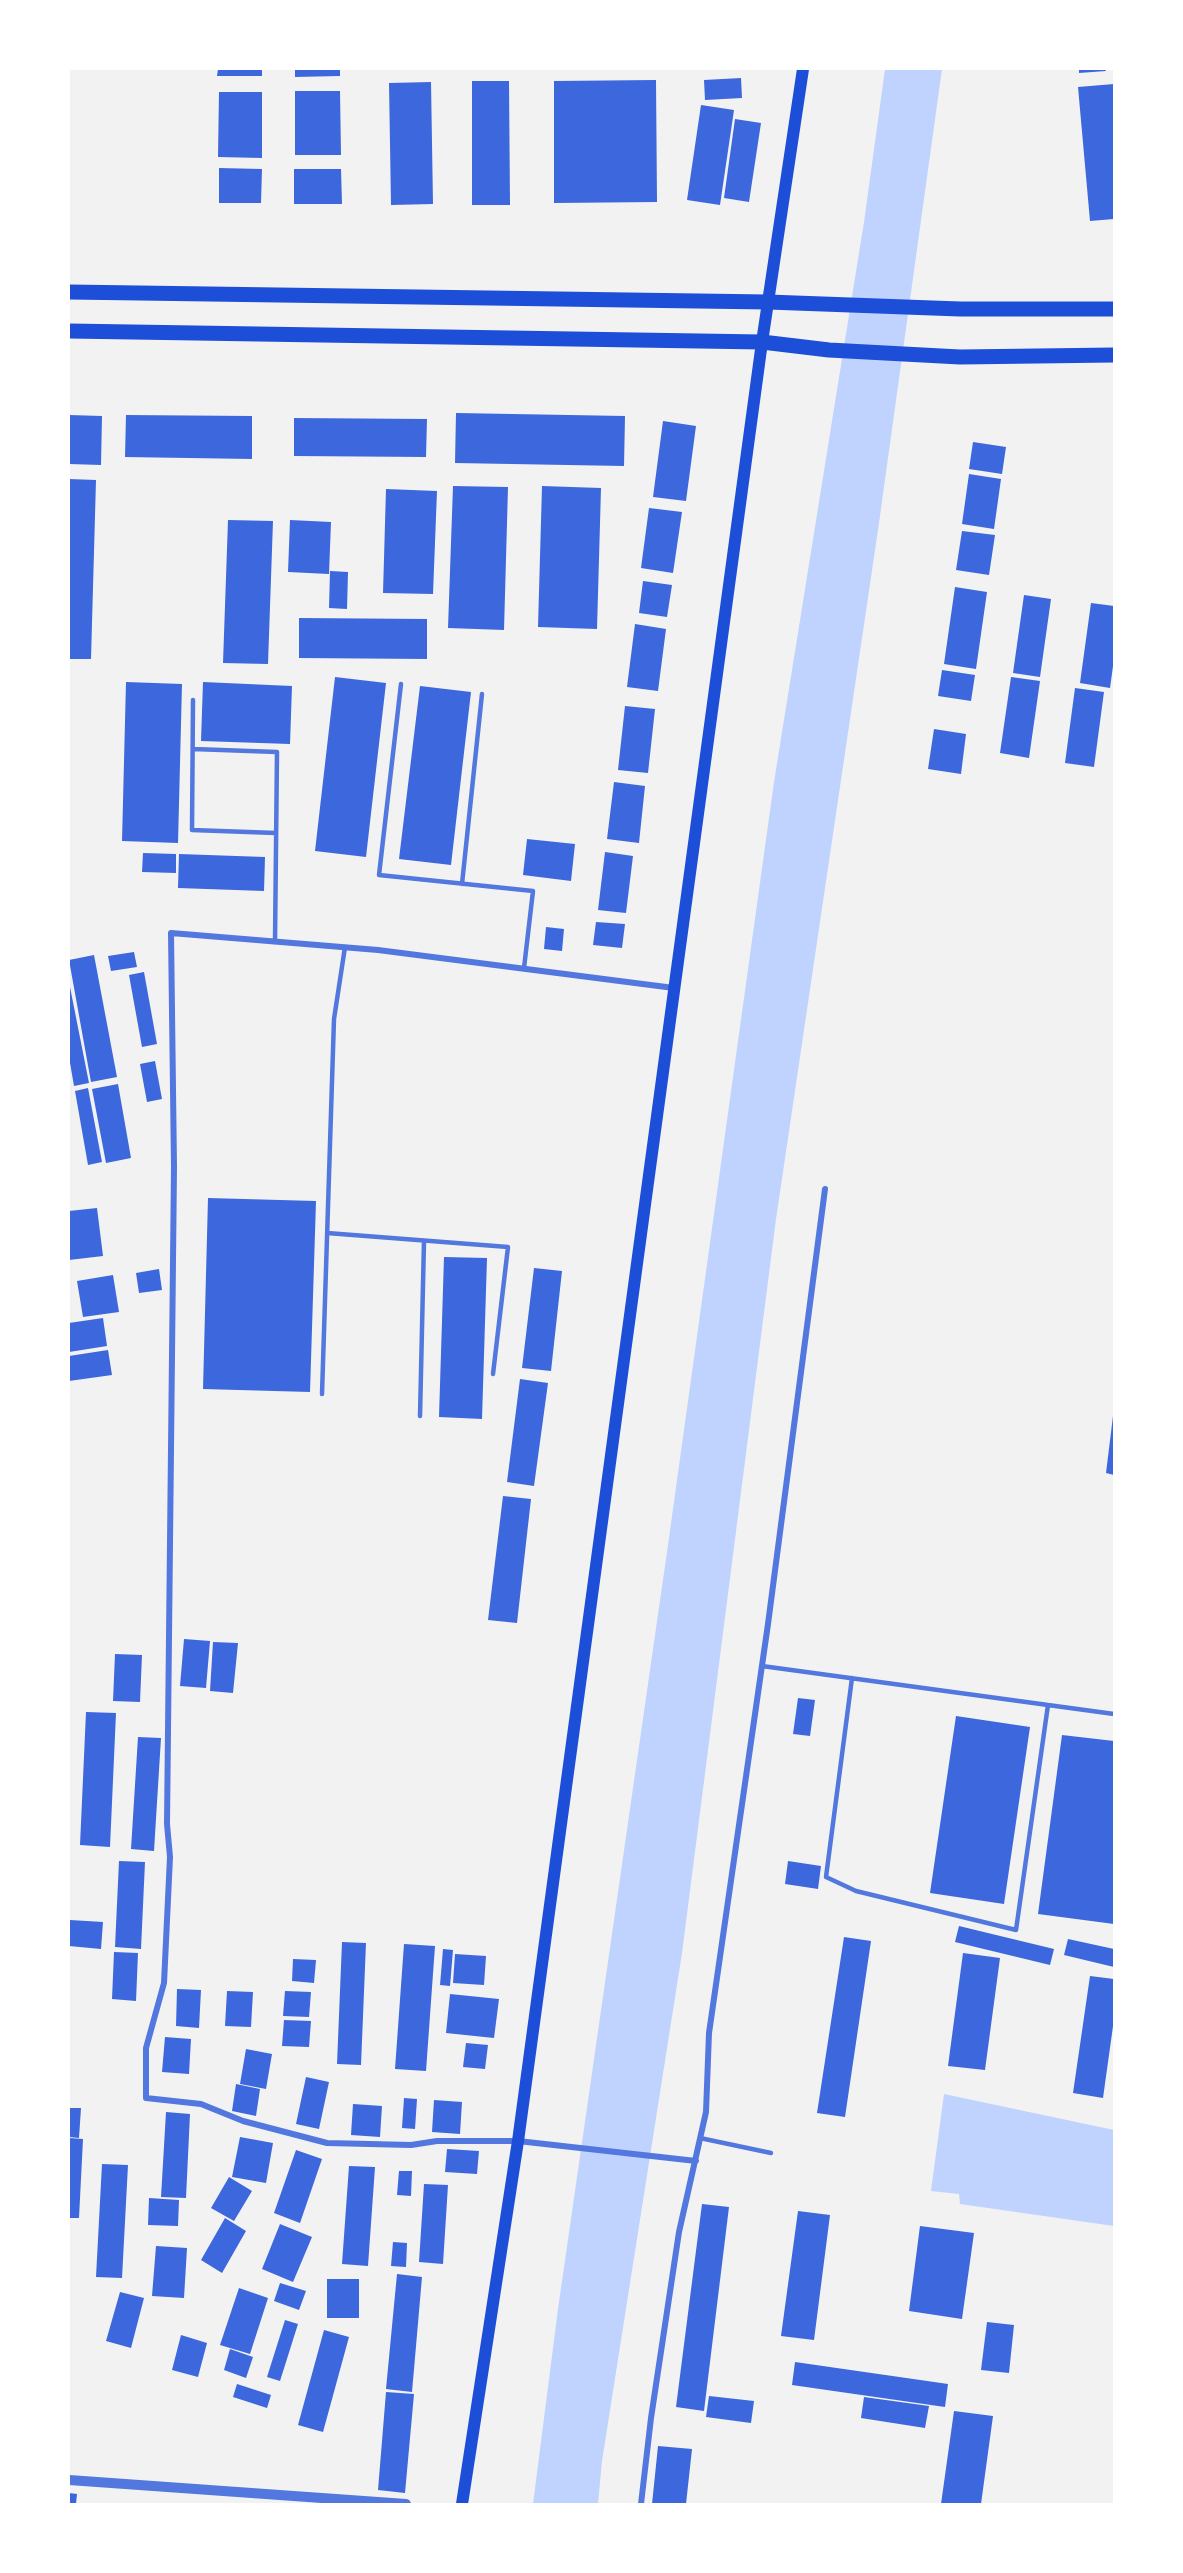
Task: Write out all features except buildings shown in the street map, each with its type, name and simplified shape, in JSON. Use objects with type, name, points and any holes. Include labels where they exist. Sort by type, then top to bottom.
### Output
[{"type":"main road","points":[[462,2504],[518,2140],[762,342],[803,69]]},
{"type":"main road","points":[[69,292],[768,302],[960,309],[1114,309]]},
{"type":"main road","points":[[69,332],[762,342],[829,350],[960,357],[1114,355]]},
{"type":"street","points":[[674,988],[345,947],[171,933],[174,1167],[167,1824],[170,1857],[164,1983],[146,2048],[146,2098],[201,2104],[243,2121],[327,2143],[411,2145],[437,2141],[518,2140],[696,2161]]},
{"type":"street","points":[[642,2504],[651,2418],[679,2232],[706,2112],[709,2033],[762,1666],[825,1189]]},
{"type":"street","points":[[69,2480],[406,2504]]},
{"type":"lane","points":[[401,684],[379,875],[533,891],[524,968]]},
{"type":"lane","points":[[462,884],[482,694]]},
{"type":"lane","points":[[193,700],[192,830],[276,833]]},
{"type":"lane","points":[[193,748],[278,752],[274,942]]},
{"type":"lane","points":[[322,1394],[334,1019],[345,947]]},
{"type":"lane","points":[[327,1233],[508,1247],[493,1374]]},
{"type":"lane","points":[[420,1416],[424,1240]]},
{"type":"lane","points":[[762,1666],[1114,1714]]},
{"type":"lane","points":[[852,1678],[826,1877],[856,1891],[1016,1930],[1048,1705]]},
{"type":"lane","points":[[700,2138],[771,2153]]},
{"type":"water","points":[[885,69],[942,69],[878,530],[776,1219],[682,1953],[602,2461],[598,2504],[533,2504],[558,2309],[668,1545],[774,782],[864,222]]},
{"type":"water","points":[[944,2094],[1114,2130],[1114,2226],[960,2204],[959,2194],[931,2191]]}]
